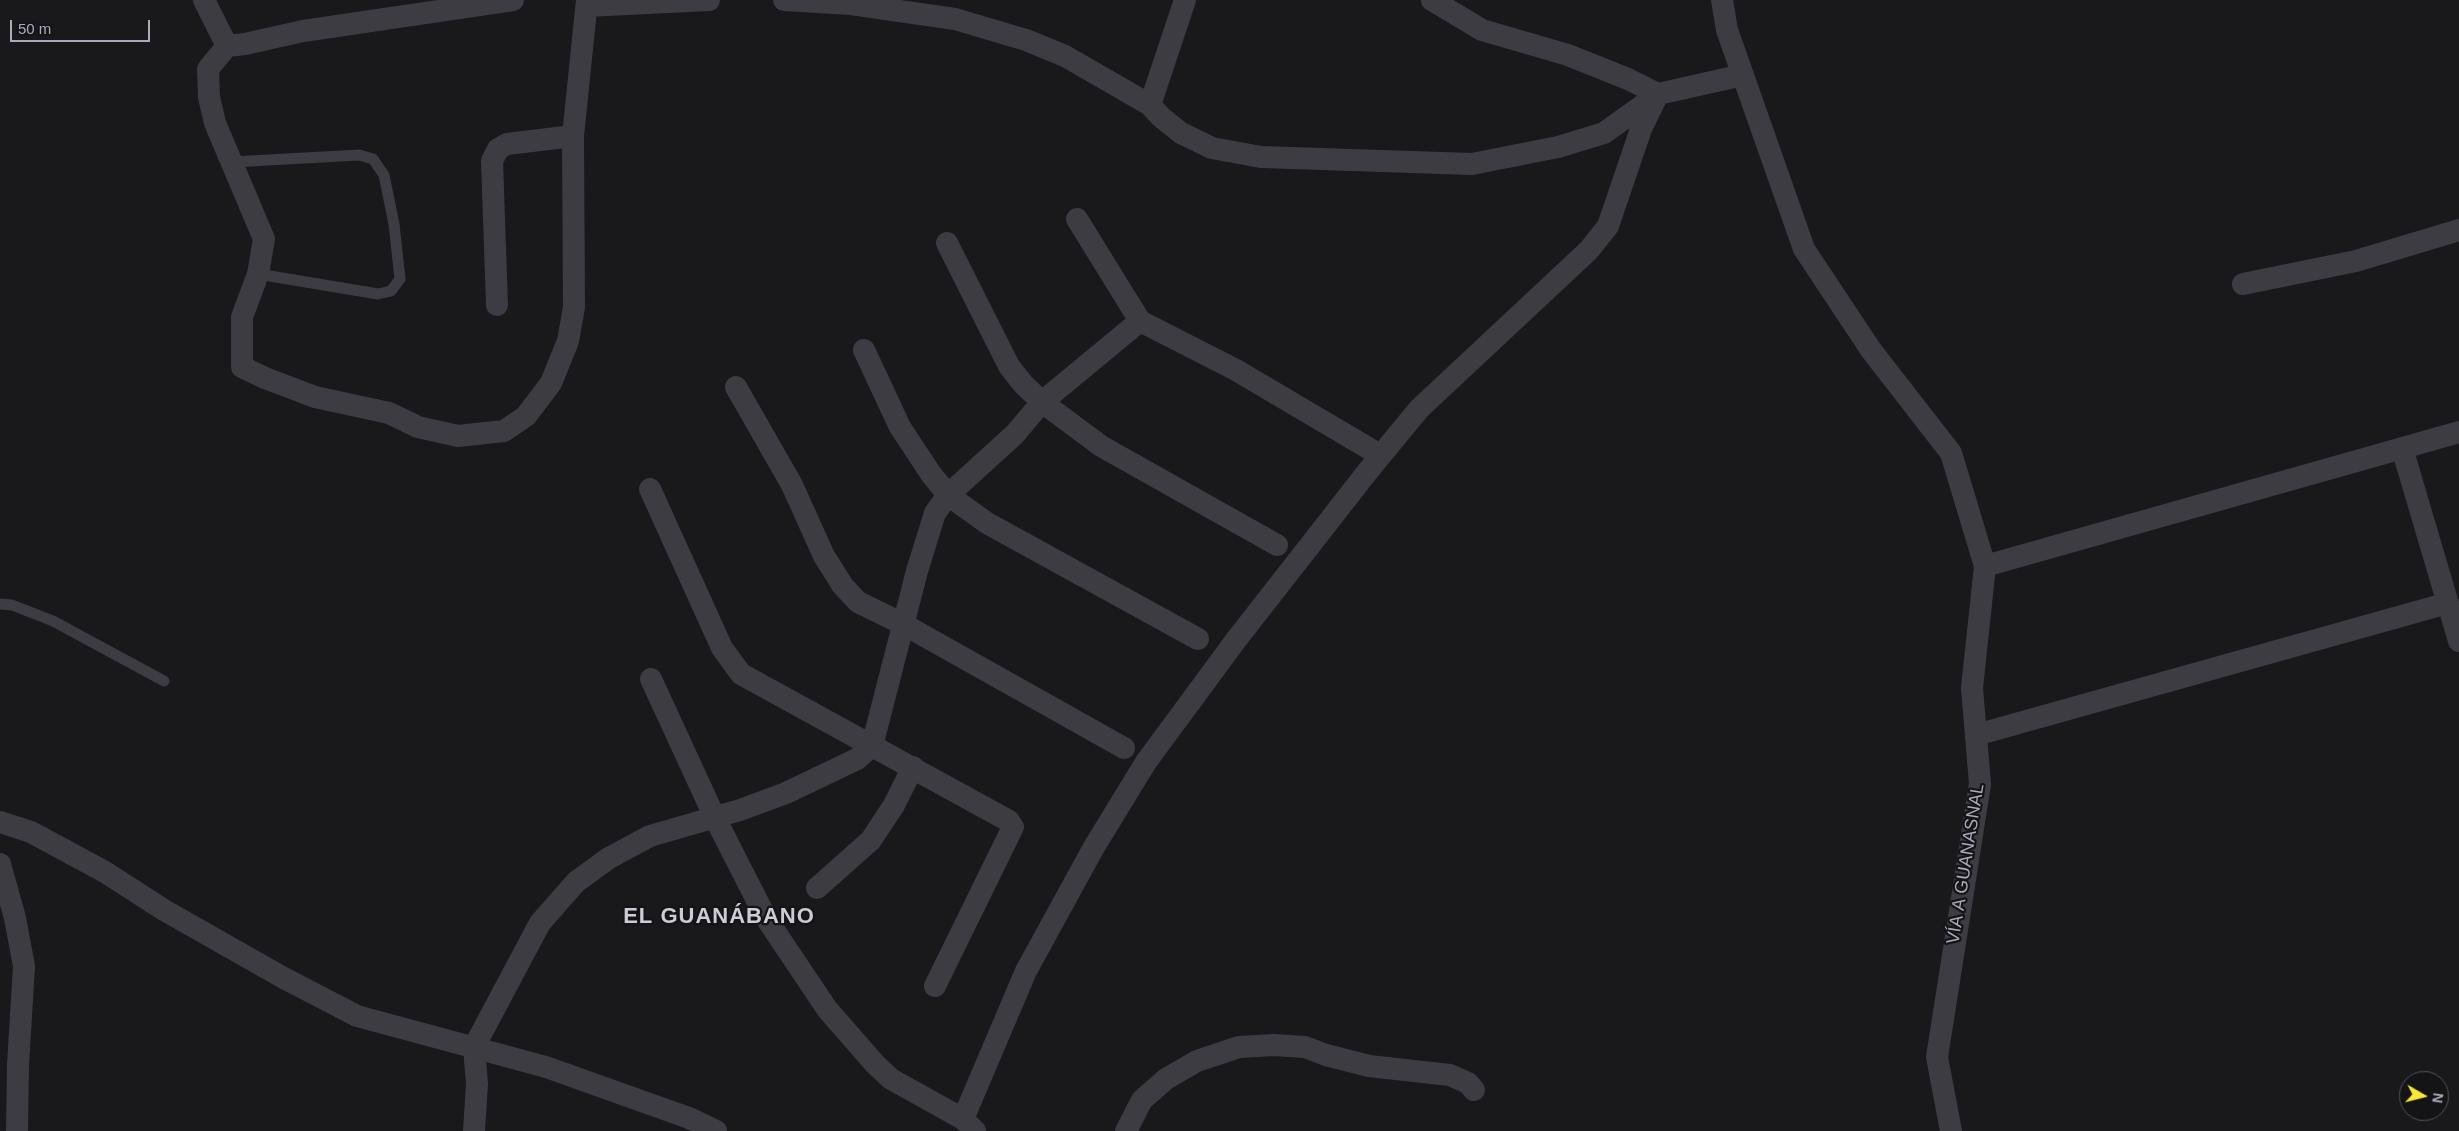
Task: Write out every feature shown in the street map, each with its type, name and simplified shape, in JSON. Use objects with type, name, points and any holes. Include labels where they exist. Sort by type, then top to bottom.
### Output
[{"type":"street","points":[[204,0],[227,46]]},
{"type":"street","points":[[512,0],[303,30],[246,44],[227,46],[208,70],[209,97],[215,123],[264,238],[258,274],[242,317],[242,366],[265,378],[315,397],[389,413],[418,427],[458,436],[504,431],[526,416],[551,383],[568,341],[574,307],[573,136],[587,3],[709,0]]},
{"type":"street","points":[[784,0],[851,4],[955,19],[1026,40],[1065,56],[1150,105],[1161,118],[1181,133],[1212,148],[1261,157],[1472,164],[1558,147],[1604,133],[1658,94],[1743,75]]},
{"type":"street","points":[[1150,105],[1185,0]]},
{"type":"street","points":[[1432,0],[1482,30],[1568,55],[1628,79],[1658,94]]},
{"type":"street","points":[[1722,0],[1727,30],[1804,249],[1871,350],[1951,453],[1985,566],[2459,432]]},
{"type":"street","points":[[652,679],[715,818],[766,918],[827,1009],[875,1064],[891,1079],[969,1125],[1026,971],[1094,847],[1146,762],[1236,640],[1418,409],[1589,250],[1608,226],[1632,155],[1658,94]]},
{"type":"street","points":[[496,305],[492,161],[498,149],[507,144],[573,136]]},
{"type":"street","points":[[1077,219],[1140,321],[1236,370],[1380,455]]},
{"type":"street","points":[[2244,284],[2356,261],[2459,230]]},
{"type":"street","points":[[947,243],[1008,366],[1042,402],[1101,446],[1277,545]]},
{"type":"street","points":[[474,1131],[477,1084],[474,1047],[540,923],[576,882],[609,858],[650,836],[715,818],[786,793],[857,759],[872,746],[903,624],[935,513],[948,495],[1015,434],[1042,402],[1140,321]]},
{"type":"street","points":[[864,350],[900,427],[931,474],[948,495],[987,523],[1198,640]]},
{"type":"street","points":[[736,387],[792,485],[824,556],[843,586],[858,602],[903,624],[1124,748]]},
{"type":"street","points":[[2402,448],[2459,641]]},
{"type":"street","points":[[650,489],[722,648],[741,674],[1009,820],[1013,827],[935,986]]},
{"type":"street","name":"VÍA A GUANASNAL","points":[[1951,1131],[1937,1058],[1980,784],[1972,688],[1985,566]]},
{"type":"street","points":[[1976,735],[2448,603]]},
{"type":"street","points":[[818,888],[871,840],[894,805],[913,767]]},
{"type":"street","points":[[0,822],[31,832],[88,862],[164,910],[357,1016],[546,1067],[689,1118],[716,1131]]},
{"type":"street","points":[[0,864],[15,918],[24,966],[18,1065],[17,1131]]},
{"type":"street","points":[[1126,1131],[1142,1100],[1166,1079],[1197,1061],[1239,1047],[1274,1045],[1305,1047],[1326,1055],[1369,1066],[1450,1075],[1468,1083],[1474,1090]]},
{"type":"lane","points":[[232,162],[359,156],[373,159],[384,175],[394,224],[400,279],[391,291],[378,294],[258,274]]},
{"type":"lane","points":[[0,604],[12,605],[53,622],[164,681]]},
{"type":"district","name":"EL GUANÁBANO","points":[[719,917]]}]
